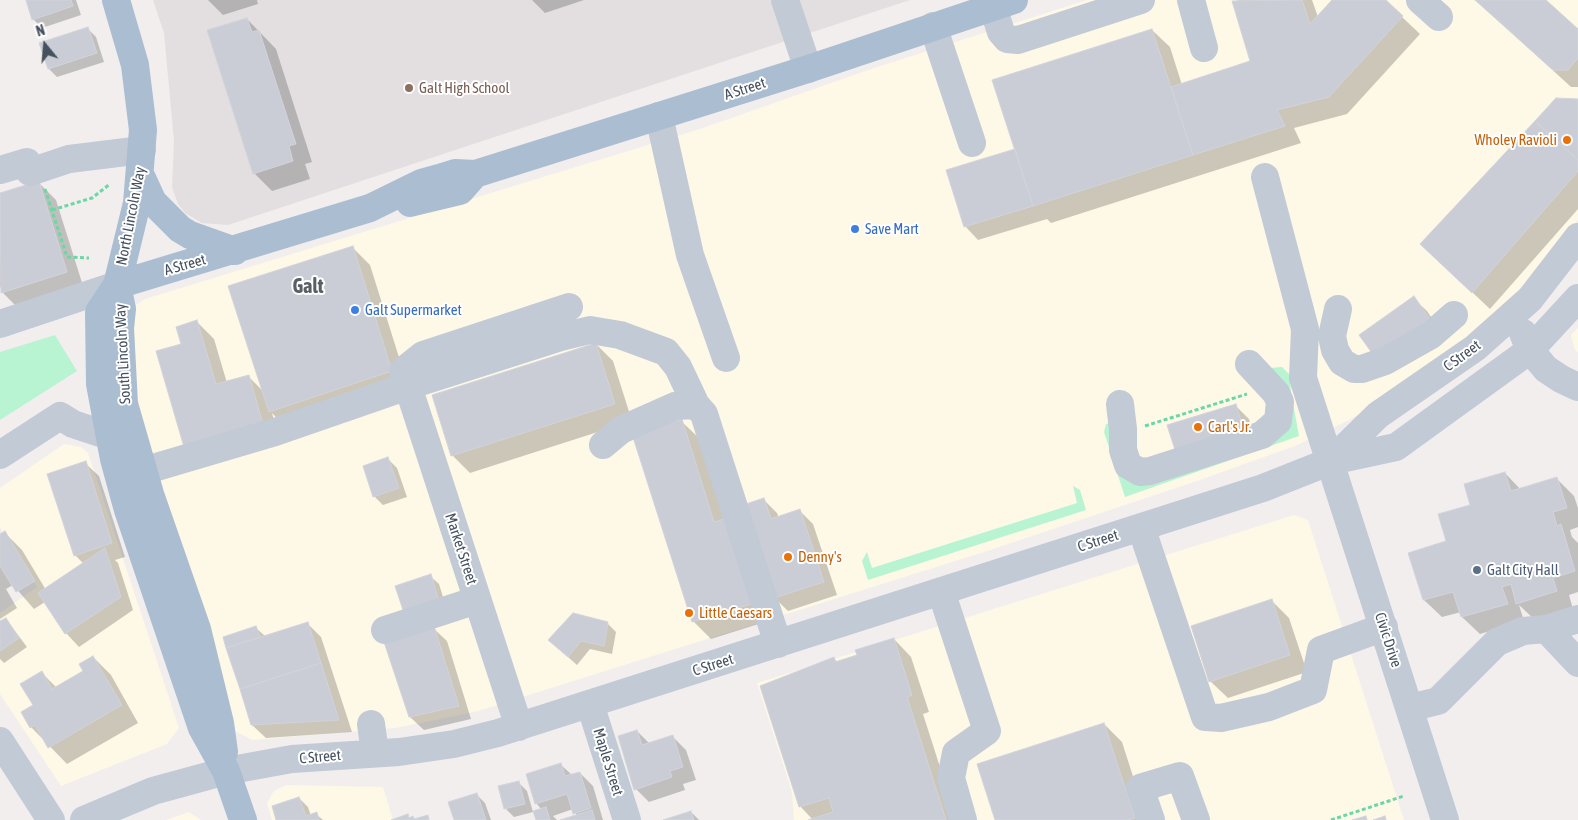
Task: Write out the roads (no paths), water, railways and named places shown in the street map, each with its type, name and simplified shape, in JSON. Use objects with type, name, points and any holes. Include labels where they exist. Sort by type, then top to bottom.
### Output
[{"type":"main road","name":"North Lincoln Way","points":[[116,0],[135,65],[141,99],[142,163],[118,285]]},
{"type":"main road","name":"A Street","points":[[118,285],[370,208],[421,183],[455,173],[475,174],[808,69],[1003,3]]},
{"type":"main road","points":[[142,163],[154,202],[180,229],[190,235],[234,250]]},
{"type":"main road","name":"South Lincoln Way","points":[[118,285],[99,312],[100,384],[109,436],[128,510],[202,728],[226,771],[243,820]]},
{"type":"main road","name":"South Lincoln Way","points":[[118,285],[122,309],[120,328],[124,404],[143,471],[203,627],[220,723],[226,771]]},
{"type":"street","points":[[785,0],[808,69]]},
{"type":"street","points":[[1003,3],[1001,32],[1007,39],[1018,40],[1141,0]]},
{"type":"street","points":[[1191,0],[1204,48]]},
{"type":"street","points":[[934,26],[972,143]]},
{"type":"street","points":[[659,116],[690,255],[726,358]]},
{"type":"street","points":[[0,170],[27,162],[30,172],[69,159],[142,163]]},
{"type":"street","name":"Civic Drive","points":[[1265,177],[1305,329],[1303,378],[1331,460],[1445,820]]},
{"type":"street","name":"C Street","points":[[1331,460],[1378,414],[1475,348],[1530,299],[1578,237]]},
{"type":"street","points":[[1578,258],[1523,327],[1525,340],[1530,350],[1546,369],[1578,387]]},
{"type":"street","name":"A Street","points":[[0,324],[118,285]]},
{"type":"street","name":"C Street","points":[[84,820],[153,791],[226,771],[292,759],[375,753],[454,744],[518,727],[1263,488],[1331,460],[1396,447],[1530,350],[1578,298]]},
{"type":"street","points":[[405,379],[423,355],[569,307]]},
{"type":"street","points":[[1338,309],[1332,336],[1335,350],[1342,362],[1354,369],[1362,369],[1385,362],[1431,335],[1454,315]]},
{"type":"street","points":[[143,471],[276,432],[405,379],[561,336],[590,330],[620,335],[666,352],[678,367],[696,405],[704,414],[778,644]]},
{"type":"street","points":[[1120,404],[1123,450],[1128,465],[1140,472],[1150,471],[1262,435],[1278,422],[1280,402],[1276,393],[1249,364]]},
{"type":"street","name":"Market Street","points":[[405,379],[518,727]]},
{"type":"street","points":[[603,445],[621,430],[675,406],[696,405]]},
{"type":"street","points":[[0,455],[60,416],[73,424],[109,436]]},
{"type":"street","points":[[1141,527],[1205,717],[1221,718],[1269,708],[1312,690],[1321,650],[1384,627]]},
{"type":"street","points":[[941,591],[986,731],[956,753],[951,778],[963,820]]},
{"type":"street","points":[[385,630],[477,600]]},
{"type":"street","points":[[1409,708],[1438,701],[1497,642],[1523,630],[1546,629],[1578,619]]},
{"type":"street","points":[[1546,629],[1578,663]]},
{"type":"street","name":"Maple Street","points":[[590,704],[626,820]]},
{"type":"street","points":[[371,724],[375,753]]},
{"type":"street","points":[[0,741],[52,820]]},
{"type":"street","points":[[1151,820],[1140,788],[1180,776],[1196,820]]},
{"type":"place","name":"Galt High School","points":[[409,88]]},
{"type":"place","name":"Wholey Ravioli","points":[[1567,140]]},
{"type":"place","name":"Save Mart","points":[[855,229]]},
{"type":"place","name":"Galt Supermarket","points":[[355,310]]},
{"type":"place","name":"Carl's Jr.","points":[[1198,427]]},
{"type":"place","name":"Denny's","points":[[788,557]]},
{"type":"place","name":"Galt City Hall","points":[[1477,570]]},
{"type":"place","name":"Little Caesars","points":[[689,613]]},
{"type":"district","name":"Galt","points":[[308,287]]}]
